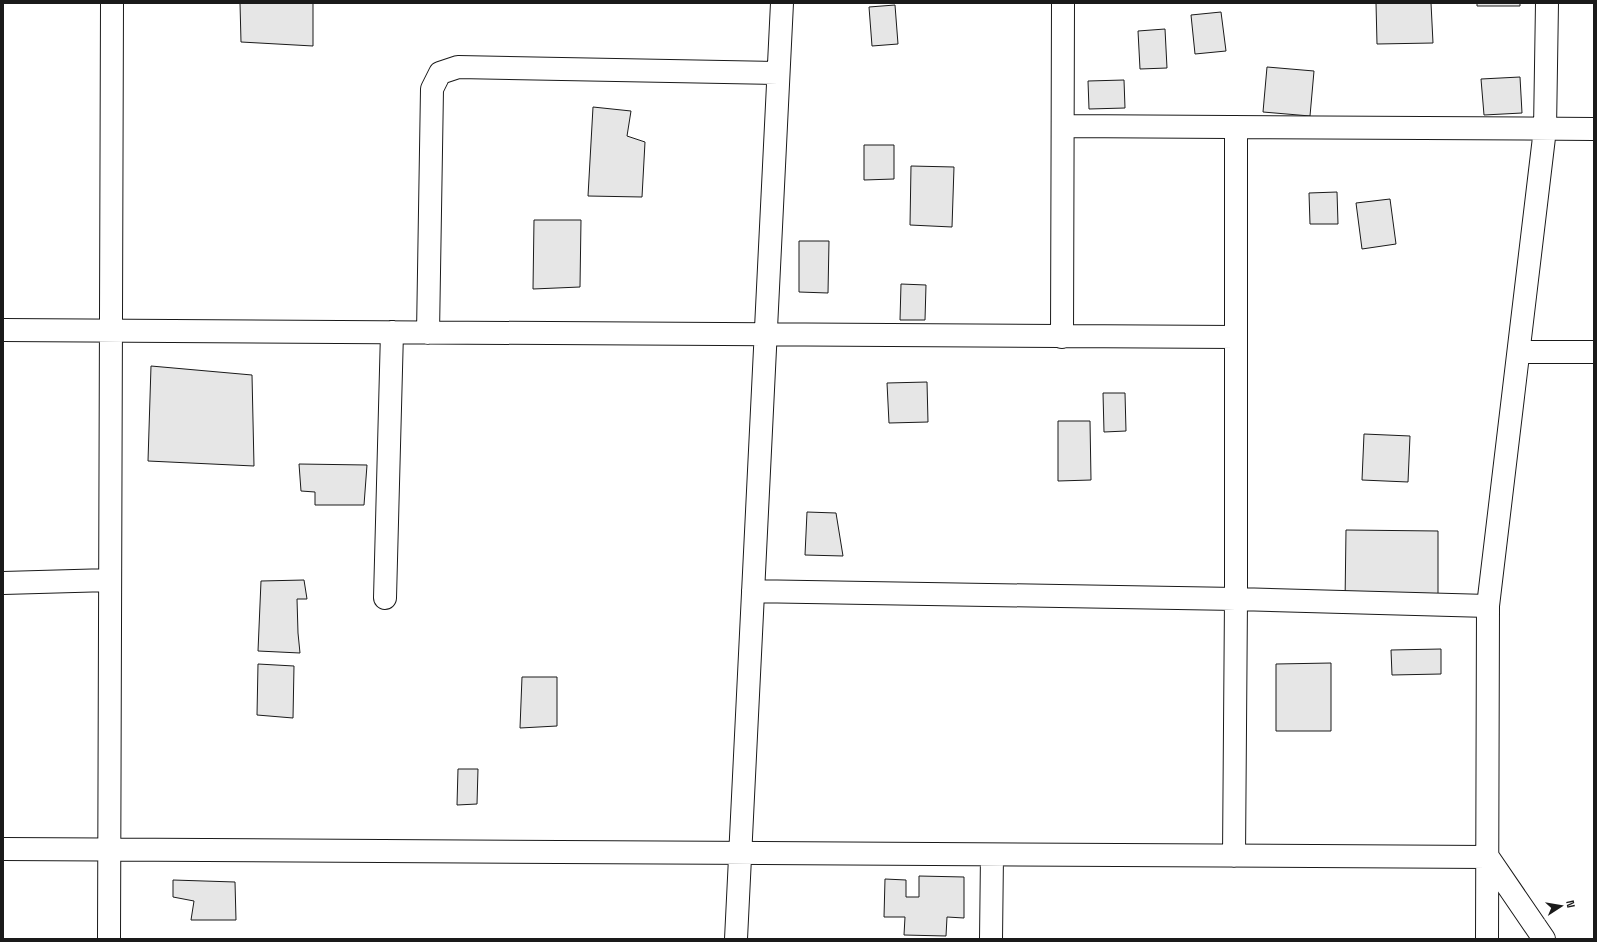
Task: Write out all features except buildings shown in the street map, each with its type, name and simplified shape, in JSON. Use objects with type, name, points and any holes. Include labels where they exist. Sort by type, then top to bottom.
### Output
[{"type":"street","points":[[109,939],[112,3]]},
{"type":"street","points":[[736,939],[782,3]]},
{"type":"street","points":[[1062,336],[1063,3]]},
{"type":"street","points":[[1487,939],[1488,606],[1545,129],[1547,3]]},
{"type":"street","points":[[428,333],[432,89],[440,73],[458,67],[778,72]]},
{"type":"street","points":[[1063,126],[1594,129]]},
{"type":"street","points":[[1234,856],[1236,599],[1236,127]]},
{"type":"street","points":[[3,330],[1236,337]]},
{"type":"street","points":[[384,598],[392,332]]},
{"type":"street","points":[[1519,352],[1594,352]]},
{"type":"street","points":[[3,583],[110,580]]},
{"type":"street","points":[[753,591],[1236,599],[1488,606]]},
{"type":"street","points":[[3,849],[1488,857]]},
{"type":"street","points":[[991,939],[992,854]]},
{"type":"street","points":[[1488,857],[1544,939]]}]
